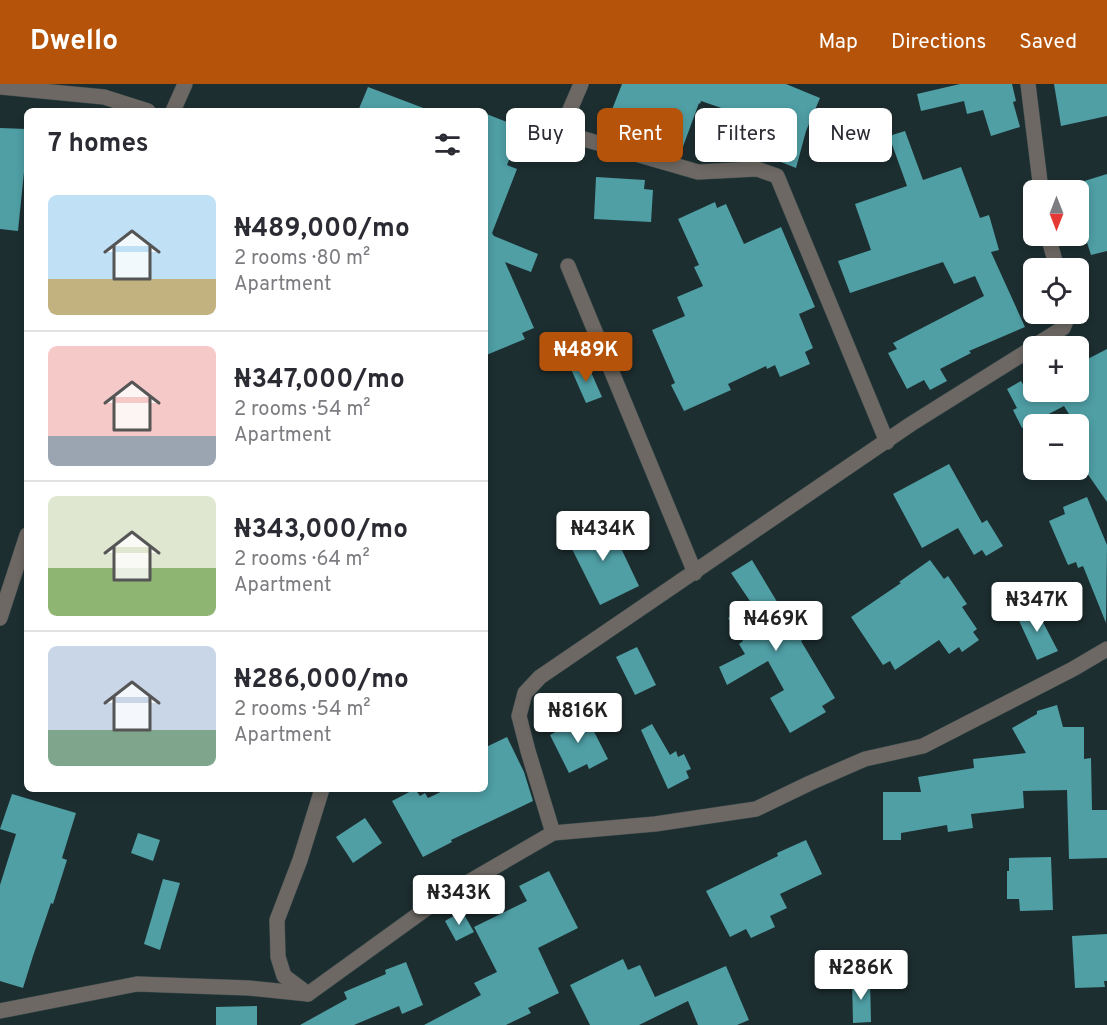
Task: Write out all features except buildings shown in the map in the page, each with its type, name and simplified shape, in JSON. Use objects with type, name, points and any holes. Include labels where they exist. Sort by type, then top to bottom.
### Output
[{"type":"street","points":[[174,108],[185,84]]},
{"type":"street","points":[[581,84],[566,119],[570,135],[698,172],[758,170],[777,176],[887,442]]},
{"type":"street","points":[[1029,84],[1040,180]]},
{"type":"street","points":[[0,87],[104,97],[139,108]]},
{"type":"street","points":[[568,266],[695,573]]},
{"type":"street","points":[[1050,336],[1063,328],[1065,324]]},
{"type":"street","points":[[553,833],[519,716],[525,693],[540,677],[911,424],[1023,353]]},
{"type":"street","points":[[1,613],[24,548]]},
{"type":"street","points":[[0,1011],[137,984],[249,988],[308,994],[441,898],[553,833],[655,824],[756,809],[865,759],[923,746],[1073,669],[1107,649]]},
{"type":"street","points":[[308,994],[284,976],[278,957],[277,920],[300,860],[321,792]]}]
